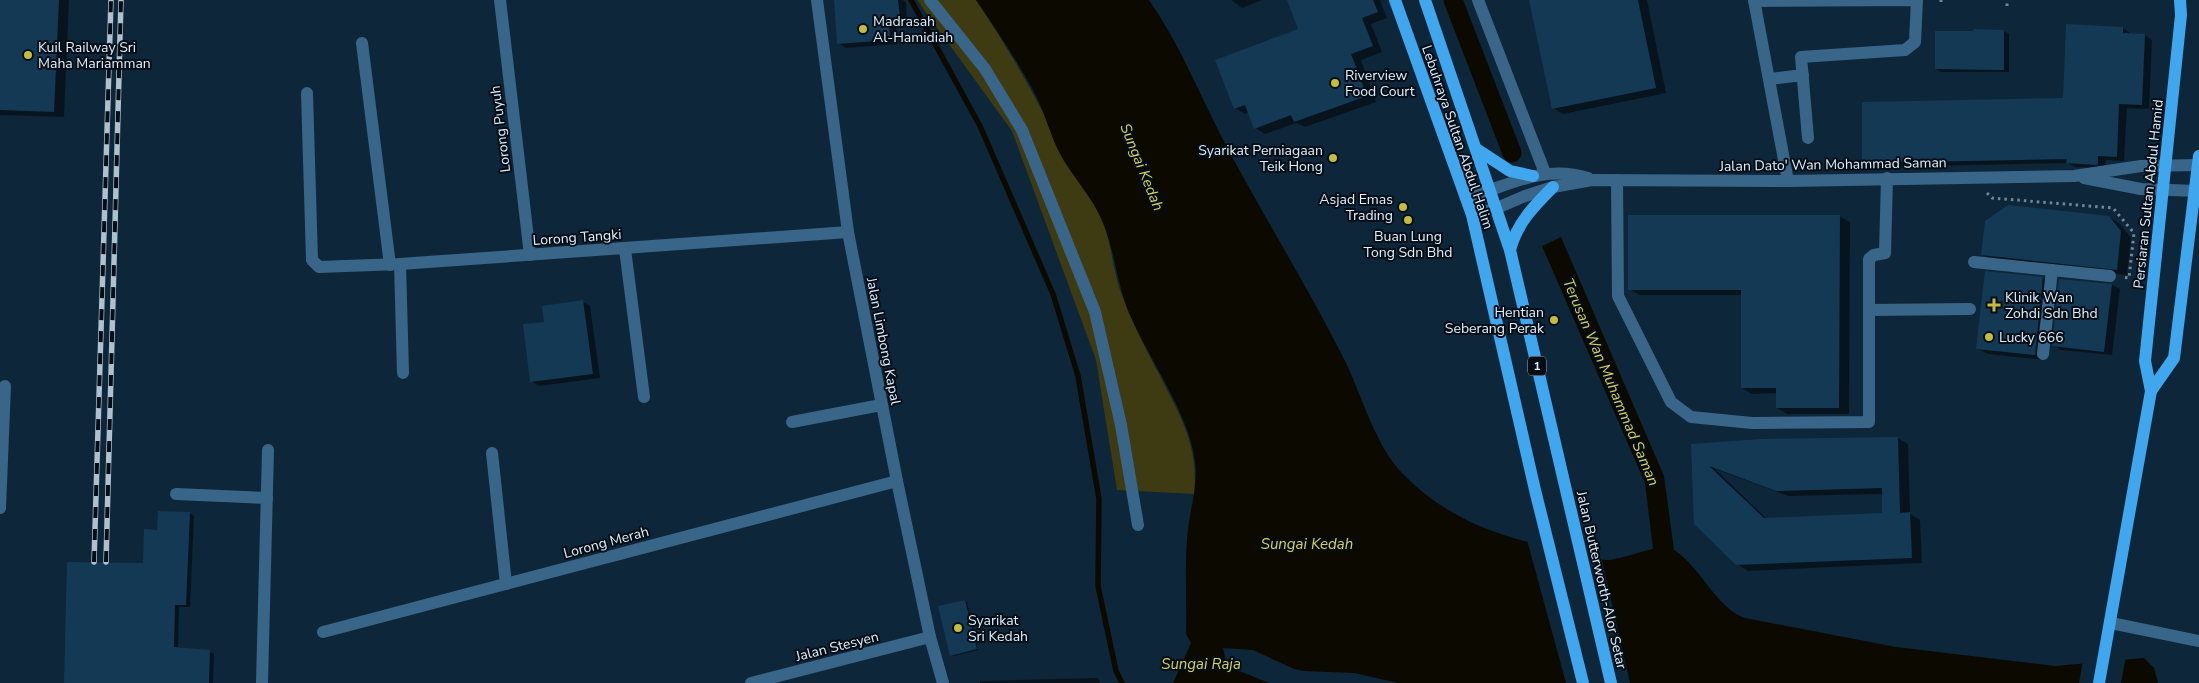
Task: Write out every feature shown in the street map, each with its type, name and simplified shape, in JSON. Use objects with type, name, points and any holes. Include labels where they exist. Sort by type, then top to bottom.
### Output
[{"type":"main road","name":"Lebuhraya Sultan Abdul Halim","points":[[1395,0],[1472,215],[1535,490],[1582,683]]},
{"type":"main road","name":"Lebuhraya Sultan Abdul Halim","points":[[1425,0],[1478,150],[1510,250],[1564,483]]},
{"type":"main road","name":"Persiaran Sultan Abdul Hamid","points":[[2099,683],[2151,391],[2145,361],[2181,16],[2180,0]]},
{"type":"main road","points":[[1478,150],[1510,171],[1539,174]]},
{"type":"main road","name":"Persiaran Sultan Abdul Hamid","points":[[2151,391],[2174,358],[2197,190],[2199,162]]},
{"type":"main road","points":[[1510,250],[1519,225],[1553,187]]},
{"type":"main road","name":"Jalan Butterworth-Alor Setar","points":[[1564,483],[1611,683]]},
{"type":"street","name":"Lorong Puyuh","points":[[500,0],[530,255]]},
{"type":"street","name":"Jalan Limbong Kapal","points":[[817,0],[848,232],[881,405],[930,638],[943,683]]},
{"type":"street","points":[[930,0],[985,69],[1022,130],[1091,303],[1121,425],[1138,525]]},
{"type":"street","points":[[1478,0],[1539,174]]},
{"type":"street","points":[[1788,181],[1754,0],[1917,0],[1915,42],[1905,50],[1801,57],[1808,138]]},
{"type":"street","points":[[362,43],[395,264],[403,372]]},
{"type":"street","points":[[1770,79],[1803,75]]},
{"type":"street","name":"Lorong Tangki","points":[[307,93],[312,260],[319,267],[625,249],[848,232]]},
{"type":"street","name":"Jalan Dato' Wan Mohammad Saman","points":[[1472,215],[1497,208],[1553,187],[1592,180],[1788,181],[2074,176],[2141,166],[2199,162]]},
{"type":"street","name":"Jalan Dato' Wan Mohammad Saman","points":[[1466,198],[1539,174],[1578,175],[1592,180]]},
{"type":"street","name":"Jalan Dato' Wan Mohammad Saman","points":[[2074,176],[2141,189],[2197,190]]},
{"type":"street","points":[[1617,180],[1618,296],[1671,402],[1691,417],[1752,422],[1869,422],[1869,260],[1874,255],[1885,253],[1887,178]]},
{"type":"street","points":[[625,249],[644,397]]},
{"type":"street","points":[[1974,262],[2110,276]]},
{"type":"street","points":[[2043,354],[2052,270]]},
{"type":"street","points":[[1869,310],[1970,309]]},
{"type":"street","points":[[0,508],[5,386]]},
{"type":"street","points":[[792,422],[881,405]]},
{"type":"street","points":[[262,683],[268,450]]},
{"type":"street","points":[[492,453],[506,584]]},
{"type":"street","name":"Lorong Merah","points":[[323,632],[897,481]]},
{"type":"street","points":[[176,494],[267,498]]},
{"type":"street","points":[[2111,623],[2199,641]]},
{"type":"street","name":"Jalan Stesyen","points":[[751,683],[930,638]]},
{"type":"path","points":[[2007,0],[2007,6]]},
{"type":"path","points":[[1985,191],[1992,198],[2113,208],[2134,233],[2129,278],[2110,276]]},
{"type":"shaded area","points":[[917,0],[976,0],[1028,86],[1075,175],[1104,224],[1124,301],[1187,434],[1194,462],[1194,494],[1117,490],[1096,360],[1012,131]]},
{"type":"water","name":"Sungai Kedah","points":[[976,0],[1149,0],[1171,35],[1227,147],[1300,276],[1349,369],[1384,448],[1403,474],[1420,490],[1457,515],[1517,539],[1605,560],[1653,549],[1645,483],[1542,246],[1561,237],[1664,476],[1674,550],[1684,557],[1725,606],[1745,618],[1896,647],[2055,666],[2144,658],[2154,668],[2158,683],[1398,683],[1354,673],[1294,669],[1253,650],[1223,648],[1227,666],[1269,683],[1173,683],[1191,643],[1186,634],[1186,568],[1188,529],[1196,470],[1191,442],[1185,423],[1129,313],[1107,234],[1099,214],[1059,152],[1036,96],[1022,71]]},
{"type":"pier","points":[[1527,540],[1601,556],[1630,683],[1566,683]]},
{"type":"pier","points":[[2126,656],[2121,683],[2079,683],[2083,661]]},
{"type":"building","name":"Kuil Railway Sri Maha Mariamman","points":[[0,0],[59,0],[54,112],[0,110]]},
{"type":"building","name":"Madrasah Al-Hamidiah","points":[[834,0],[898,0],[900,17],[889,18],[890,40],[837,44]]},
{"type":"building","points":[[1287,0],[1373,0],[1378,12],[1362,18],[1373,46],[1351,54],[1367,96],[1294,122],[1291,115],[1254,129],[1245,105],[1234,109],[1215,60],[1298,29]]},
{"type":"building","points":[[1529,0],[1638,0],[1656,88],[1552,109]]},
{"type":"building","points":[[2066,24],[2123,27],[2123,33],[2145,34],[2142,105],[2119,104],[2117,157],[2098,156],[2098,164],[2096,165],[2066,163],[2067,159],[1862,163],[1862,102],[2063,98]]},
{"type":"building","points":[[1973,29],[2004,30],[2004,70],[1935,69],[1935,31],[1973,31]]},
{"type":"building","points":[[2008,205],[2109,216],[2121,231],[2117,270],[1981,255],[1985,221]]},
{"type":"building","points":[[1628,215],[1840,215],[1839,408],[1776,408],[1776,388],[1741,388],[1741,290],[1628,290]]},
{"type":"building","points":[[1985,271],[2043,277],[2035,355],[1976,349]]},
{"type":"building","points":[[2059,279],[2112,284],[2104,352],[2052,346]]},
{"type":"building","points":[[583,300],[593,374],[530,382],[523,324],[544,322],[542,306]]},
{"type":"building","points":[[1898,437],[1900,513],[1910,512],[1912,558],[1736,565],[1694,524],[1691,444],[1761,439]],"holes":[[[1709,466],[1776,491],[1882,488],[1882,513],[1764,518]]]},
{"type":"building","points":[[158,511],[190,512],[186,605],[175,605],[174,647],[210,650],[209,683],[64,683],[67,562],[143,563],[144,529],[157,530]]},
{"type":"building","name":"Syarikat Sri Kedah","points":[[965,600],[977,649],[950,656],[938,606]]},
{"type":"waterway","points":[[911,0],[980,126],[1053,294],[1078,376],[1099,499],[1098,586],[1116,671],[1122,683]]},
{"type":"waterway","name":"Terusan Wan Muhammad Saman","points":[[1453,0],[1512,153]]},
{"type":"railway","points":[[94,562],[111,0]]},
{"type":"railway","points":[[106,562],[121,0]]},
{"type":"place","name":"Madrasah Al-Hamidiah","points":[[863,29]]},
{"type":"place","name":"Kuil Railway Sri Maha Mariamman","points":[[28,55]]},
{"type":"place","name":"Riverview Food Court","points":[[1335,83]]},
{"type":"place","name":"Syarikat Perniagaan Teik Hong","points":[[1333,158]]},
{"type":"place","name":"Asjad Emas Trading","points":[[1403,207]]},
{"type":"place","name":"Buan Lung Tong Sdn Bhd","points":[[1408,220]]},
{"type":"place","name":"Klinik Wan Zohdi Sdn Bhd","points":[[1994,305]]},
{"type":"place","name":"Hentian Seberang Perak","points":[[1554,320]]},
{"type":"place","name":"Lucky 666","points":[[1989,337]]},
{"type":"place","name":"Syarikat Sri Kedah","points":[[958,628]]},
{"type":"water label","name":"Sungai Raja","points":[[1201,664]]}]
